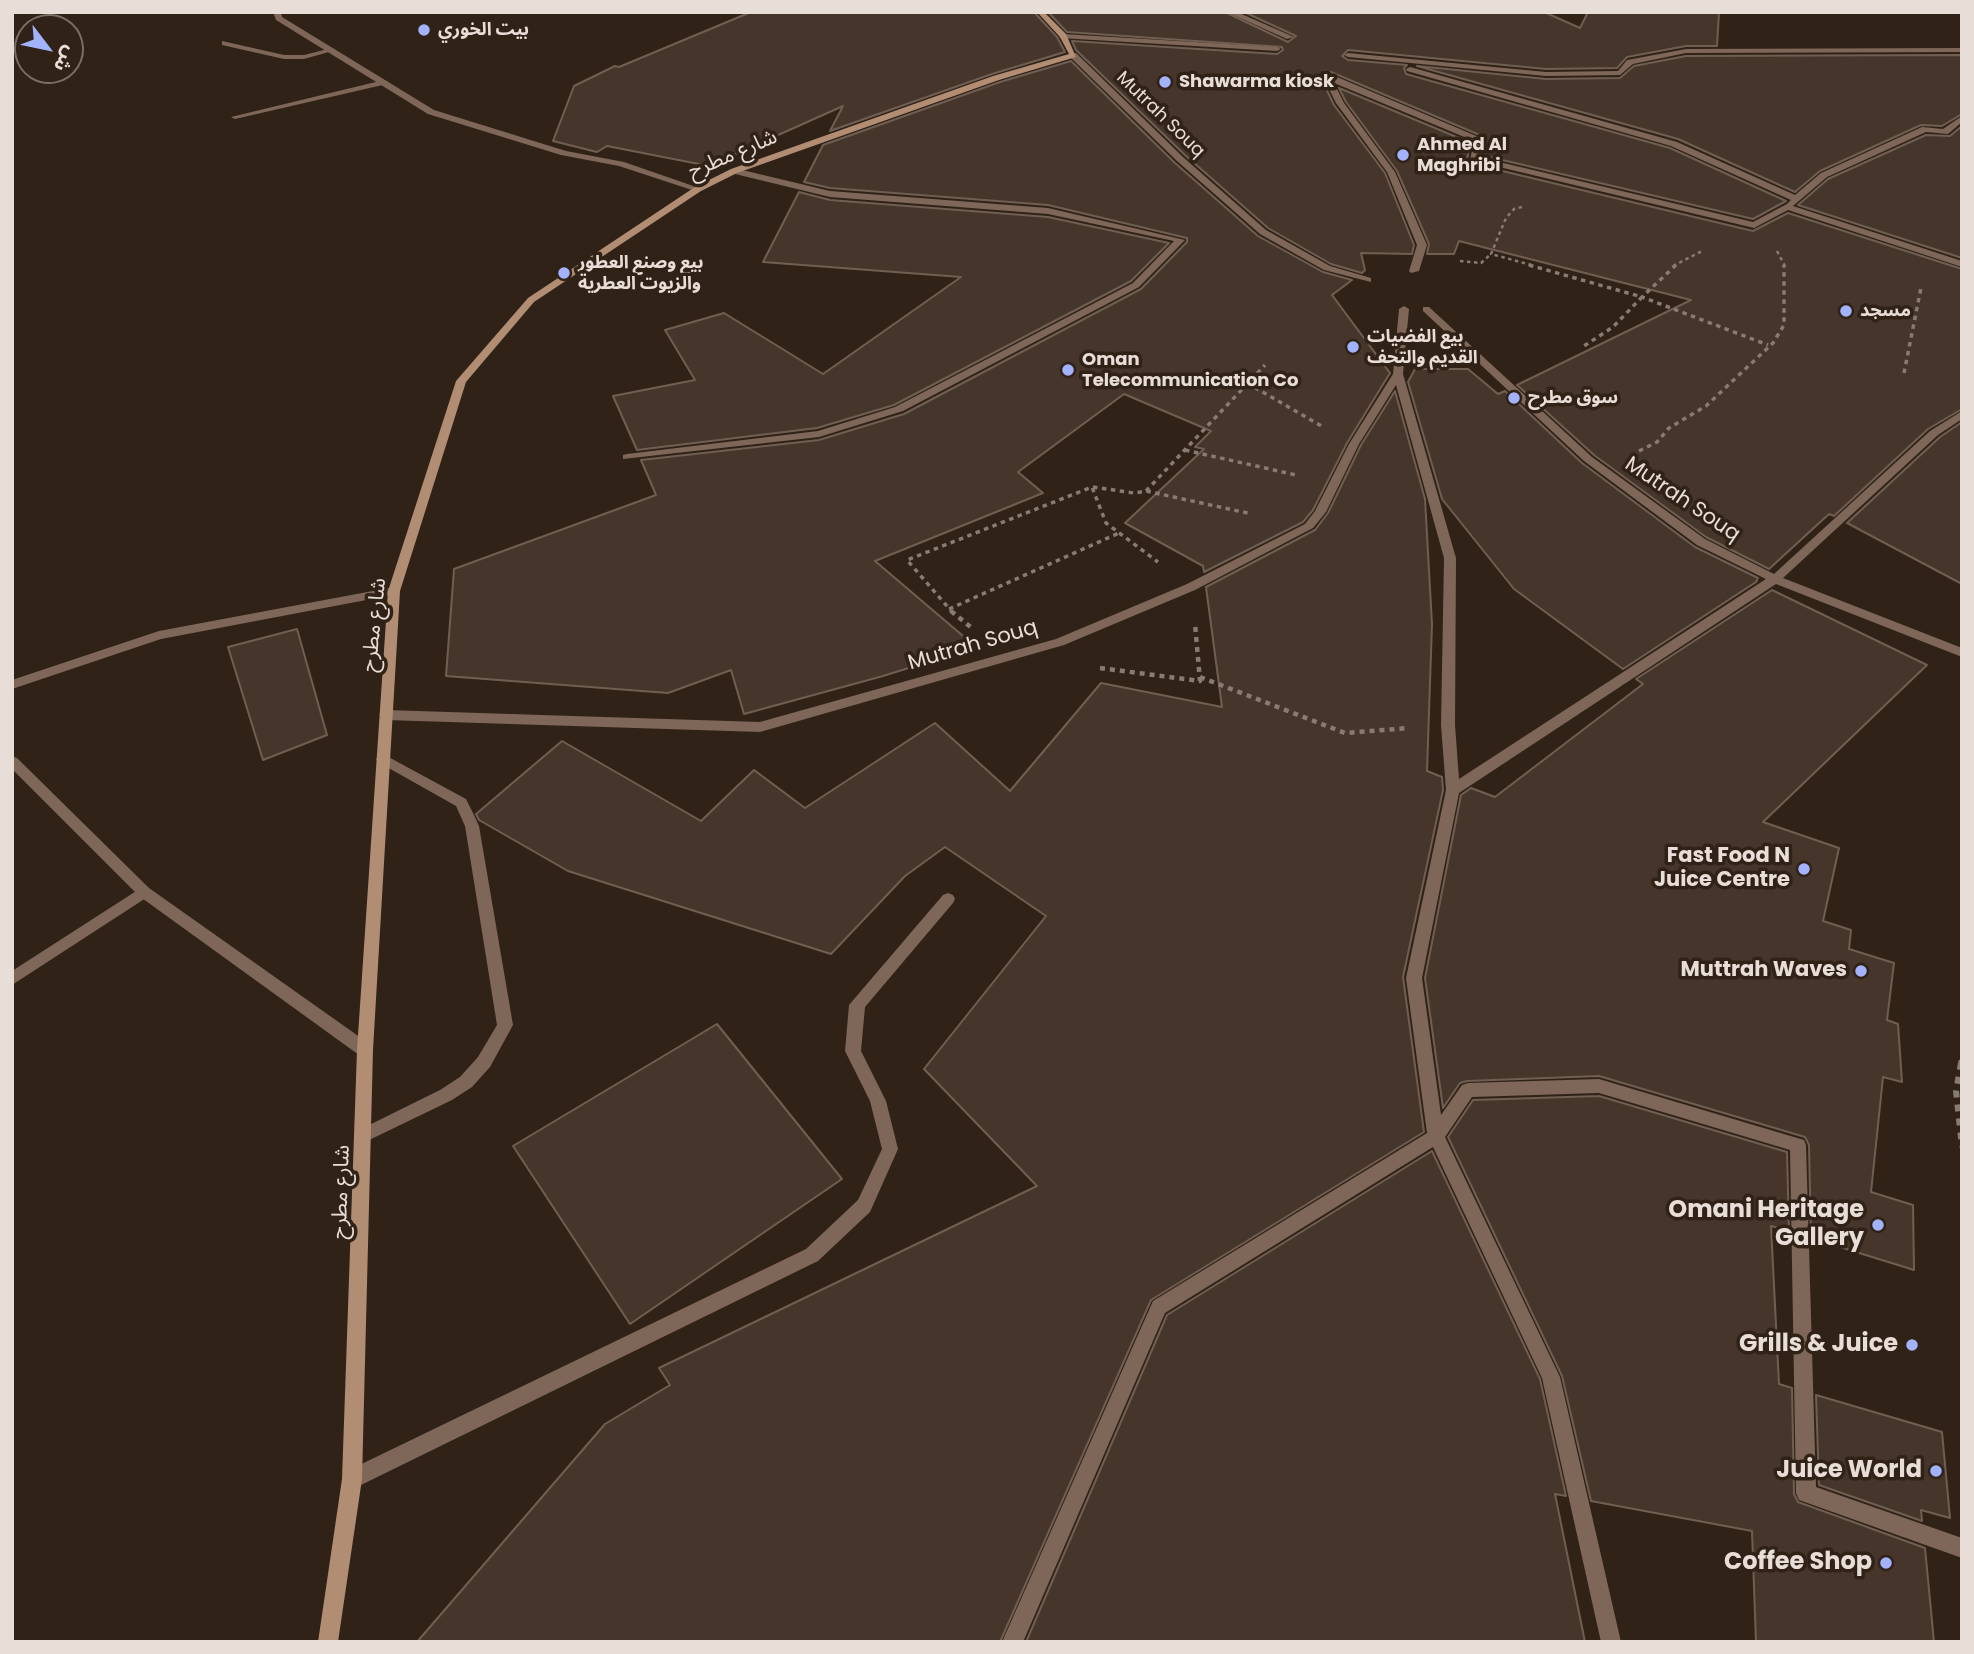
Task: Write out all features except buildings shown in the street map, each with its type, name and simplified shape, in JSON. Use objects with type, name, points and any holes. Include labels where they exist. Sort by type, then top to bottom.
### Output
[{"type":"main road","points":[[1040,12],[1063,36],[1073,55]]},
{"type":"main road","name":"شارع مطرح","points":[[328,1642],[352,1479],[365,1050],[394,591],[461,381],[531,300],[698,189],[733,171],[996,78],[1073,55]]},
{"type":"street","points":[[277,12],[279,18],[431,111],[564,153],[621,164],[698,189]]},
{"type":"street","points":[[1230,12],[1290,37]]},
{"type":"street","points":[[1063,36],[1277,49]]},
{"type":"street","points":[[225,43],[284,57],[304,57],[332,50]]},
{"type":"street","points":[[1370,59],[1546,74],[1620,73],[1630,62],[1686,51],[1962,50]]},
{"type":"street","name":"Mutrah Souq","points":[[1073,55],[1180,159],[1263,232],[1327,268],[1368,280]]},
{"type":"street","points":[[1348,55],[1517,97],[1674,144],[1796,199]]},
{"type":"street","points":[[1414,271],[1422,245],[1391,172],[1340,103],[1327,73],[1478,140],[1473,158],[1754,225],[1787,207],[1824,175],[1925,129],[1945,132],[1962,118]]},
{"type":"street","points":[[234,117],[384,82]]},
{"type":"street","points":[[627,457],[819,434],[899,409],[1136,285],[1180,240],[1048,211],[830,194],[733,171]]},
{"type":"street","points":[[1787,207],[1962,264]]},
{"type":"street","points":[[1404,309],[1398,374],[1450,558],[1448,725],[1453,790],[1414,978],[1436,1136],[1551,1377],[1611,1642]]},
{"type":"street","name":"Mutrah Souq","points":[[1426,309],[1594,463],[1701,542],[1774,579],[1962,653]]},
{"type":"street","points":[[1309,526],[1320,512],[1354,444],[1398,374]]},
{"type":"street","points":[[1453,790],[1774,579],[1934,433],[1962,414]]},
{"type":"street","name":"Mutrah Souq","points":[[386,715],[760,727],[1060,642],[1191,587],[1309,526]]},
{"type":"street","points":[[12,685],[159,635],[394,591]]},
{"type":"street","points":[[363,1136],[446,1095],[466,1082],[484,1062],[505,1025],[472,826],[461,803],[383,759]]},
{"type":"street","points":[[12,761],[144,891],[365,1050]]},
{"type":"street","points":[[12,979],[144,891]]},
{"type":"street","points":[[352,1479],[812,1255],[864,1206],[890,1149],[878,1101],[853,1051],[857,1005],[948,899]]},
{"type":"street","points":[[1012,1642],[1160,1307],[1436,1136],[1468,1090],[1599,1086],[1798,1145],[1806,1493],[1962,1548]]},
{"type":"path","points":[[1460,261],[1481,263],[1491,254],[1506,218],[1514,209],[1544,201],[1569,180]]},
{"type":"path","points":[[1594,463],[1628,457],[1657,443],[1669,428],[1706,406],[1773,342],[1784,325],[1786,268],[1773,242]]},
{"type":"path","points":[[1584,346],[1613,327],[1672,267],[1707,248]]},
{"type":"path","points":[[1904,373],[1928,253]]},
{"type":"path","points":[[1491,254],[1642,297],[1768,345]]},
{"type":"path","points":[[1146,491],[1265,365]]},
{"type":"path","points":[[1247,383],[1354,444]]},
{"type":"path","points":[[1184,449],[1334,484]]},
{"type":"path","points":[[1091,666],[1200,681],[1191,587],[1106,523],[1092,487]]},
{"type":"path","points":[[1008,657],[949,610],[908,560],[1092,487],[1134,493],[1146,491],[1309,526]]},
{"type":"path","points":[[949,610],[950,607],[1119,533]]},
{"type":"path","points":[[1200,677],[1345,733],[1448,725]]},
{"type":"path","points":[[1962,1055],[1956,1091],[1962,1147]]},
{"type":"place","name":"بيت الخوري","points":[[424,30]]},
{"type":"place","name":"Shawarma kiosk","points":[[1165,82]]},
{"type":"place","name":"Ahmed Al Maghribi","points":[[1403,155]]},
{"type":"place","name":"بيع وصنع العطور والزيوت العطرية","points":[[564,273]]},
{"type":"place","name":"مسجد","points":[[1846,311]]},
{"type":"place","name":"بيع الفضيات القديم والتحف","points":[[1353,347]]},
{"type":"place","name":"Oman Telecommunication Co","points":[[1068,370]]},
{"type":"place","name":"سوق مطرح","points":[[1514,398]]},
{"type":"place","name":"Fast Food N Juice Centre","points":[[1804,869]]},
{"type":"place","name":"Muttrah Waves","points":[[1861,971]]},
{"type":"place","name":"Omani Heritage Gallery","points":[[1878,1225]]},
{"type":"place","name":"Grills & Juice","points":[[1912,1345]]},
{"type":"place","name":"Juice World","points":[[1936,1471]]},
{"type":"place","name":"Coffee Shop","points":[[1886,1563]]}]
